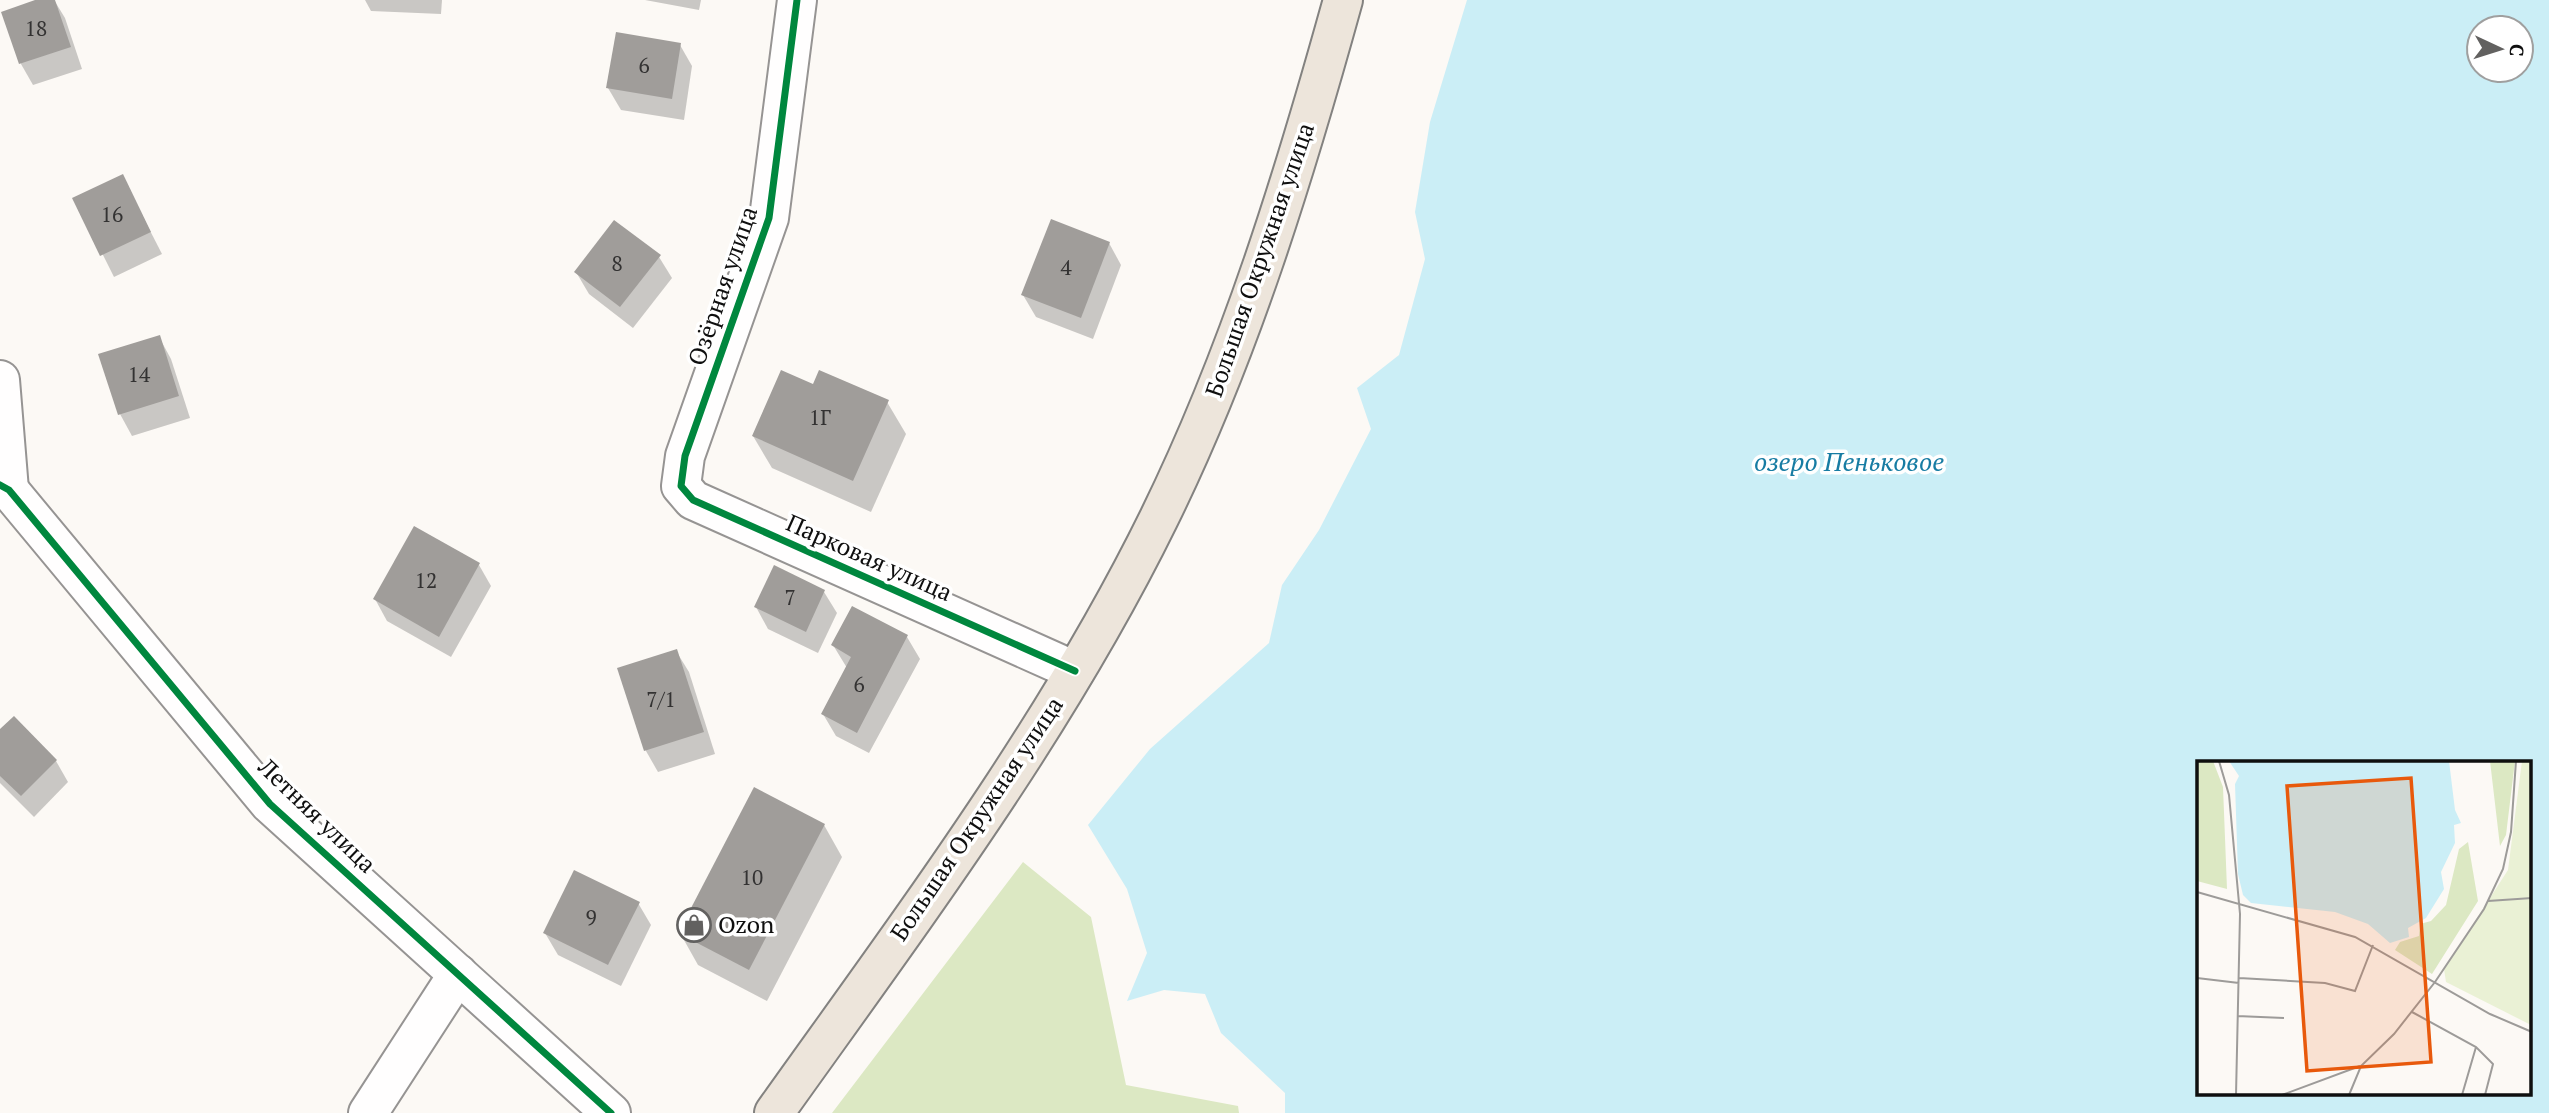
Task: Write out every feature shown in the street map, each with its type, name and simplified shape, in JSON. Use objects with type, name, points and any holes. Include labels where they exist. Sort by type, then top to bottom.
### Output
[{"type":"main road","name":"Большая Окружная улица","points":[[774,1113],[941,877],[1074,671],[1158,519],[1232,352],[1308,126],[1343,0]]},
{"type":"street","name":"Озёрная улица","points":[[685,456],[769,218],[797,0]]},
{"type":"street","points":[[0,380],[5,488]]},
{"type":"street","name":"Парковая улица","points":[[685,456],[681,486],[693,500],[1074,671]]},
{"type":"street","name":"Летняя улица","points":[[5,488],[270,804],[611,1113]]},
{"type":"street","points":[[368,1113],[458,974]]},
{"type":"green space","points":[[1023,862],[1091,917],[1126,1085],[1238,1106],[1239,1113],[832,1113]]},
{"type":"water","name":"озеро Пеньковое","points":[[1467,0],[2549,0],[2549,1113],[1285,1113],[1285,1093],[1221,1033],[1205,994],[1164,990],[1127,1001],[1147,953],[1127,889],[1088,825],[1150,749],[1269,643],[1282,585],[1319,530],[1371,429],[1357,388],[1399,355],[1425,259],[1415,212],[1430,122]]},
{"type":"building","points":[[35,0],[55,0],[71,47],[19,64],[1,12]]},
{"type":"building","points":[[616,32],[681,43],[672,99],[606,88]]},
{"type":"building","points":[[123,174],[151,232],[100,256],[72,198]]},
{"type":"building","points":[[1051,219],[1110,242],[1081,318],[1021,295]]},
{"type":"building","points":[[614,220],[661,255],[620,307],[574,272]]},
{"type":"building","points":[[160,335],[179,396],[118,415],[98,354]]},
{"type":"building","points":[[781,370],[813,384],[819,370],[889,400],[853,481],[752,436]]},
{"type":"building","points":[[414,526],[480,563],[439,637],[373,599]]},
{"type":"building","points":[[774,565],[825,590],[806,632],[754,607]]},
{"type":"building","points":[[852,606],[908,635],[857,733],[821,714],[851,657],[831,645]]},
{"type":"building","points":[[677,649],[704,732],[644,751],[617,668]]},
{"type":"building","points":[[14,716],[57,760],[21,796],[0,776],[0,729]]},
{"type":"building","points":[[754,787],[825,824],[749,970],[678,933]]},
{"type":"building","points":[[574,870],[640,902],[608,965],[543,933]]},
{"type":"cycle path","points":[[797,0],[769,218],[685,456],[681,486],[693,500],[1075,671]]},
{"type":"cycle path","points":[[0,485],[9,490],[270,804],[611,1113]]},
{"type":"place","name":"Ozon","points":[[694,925]]}]
